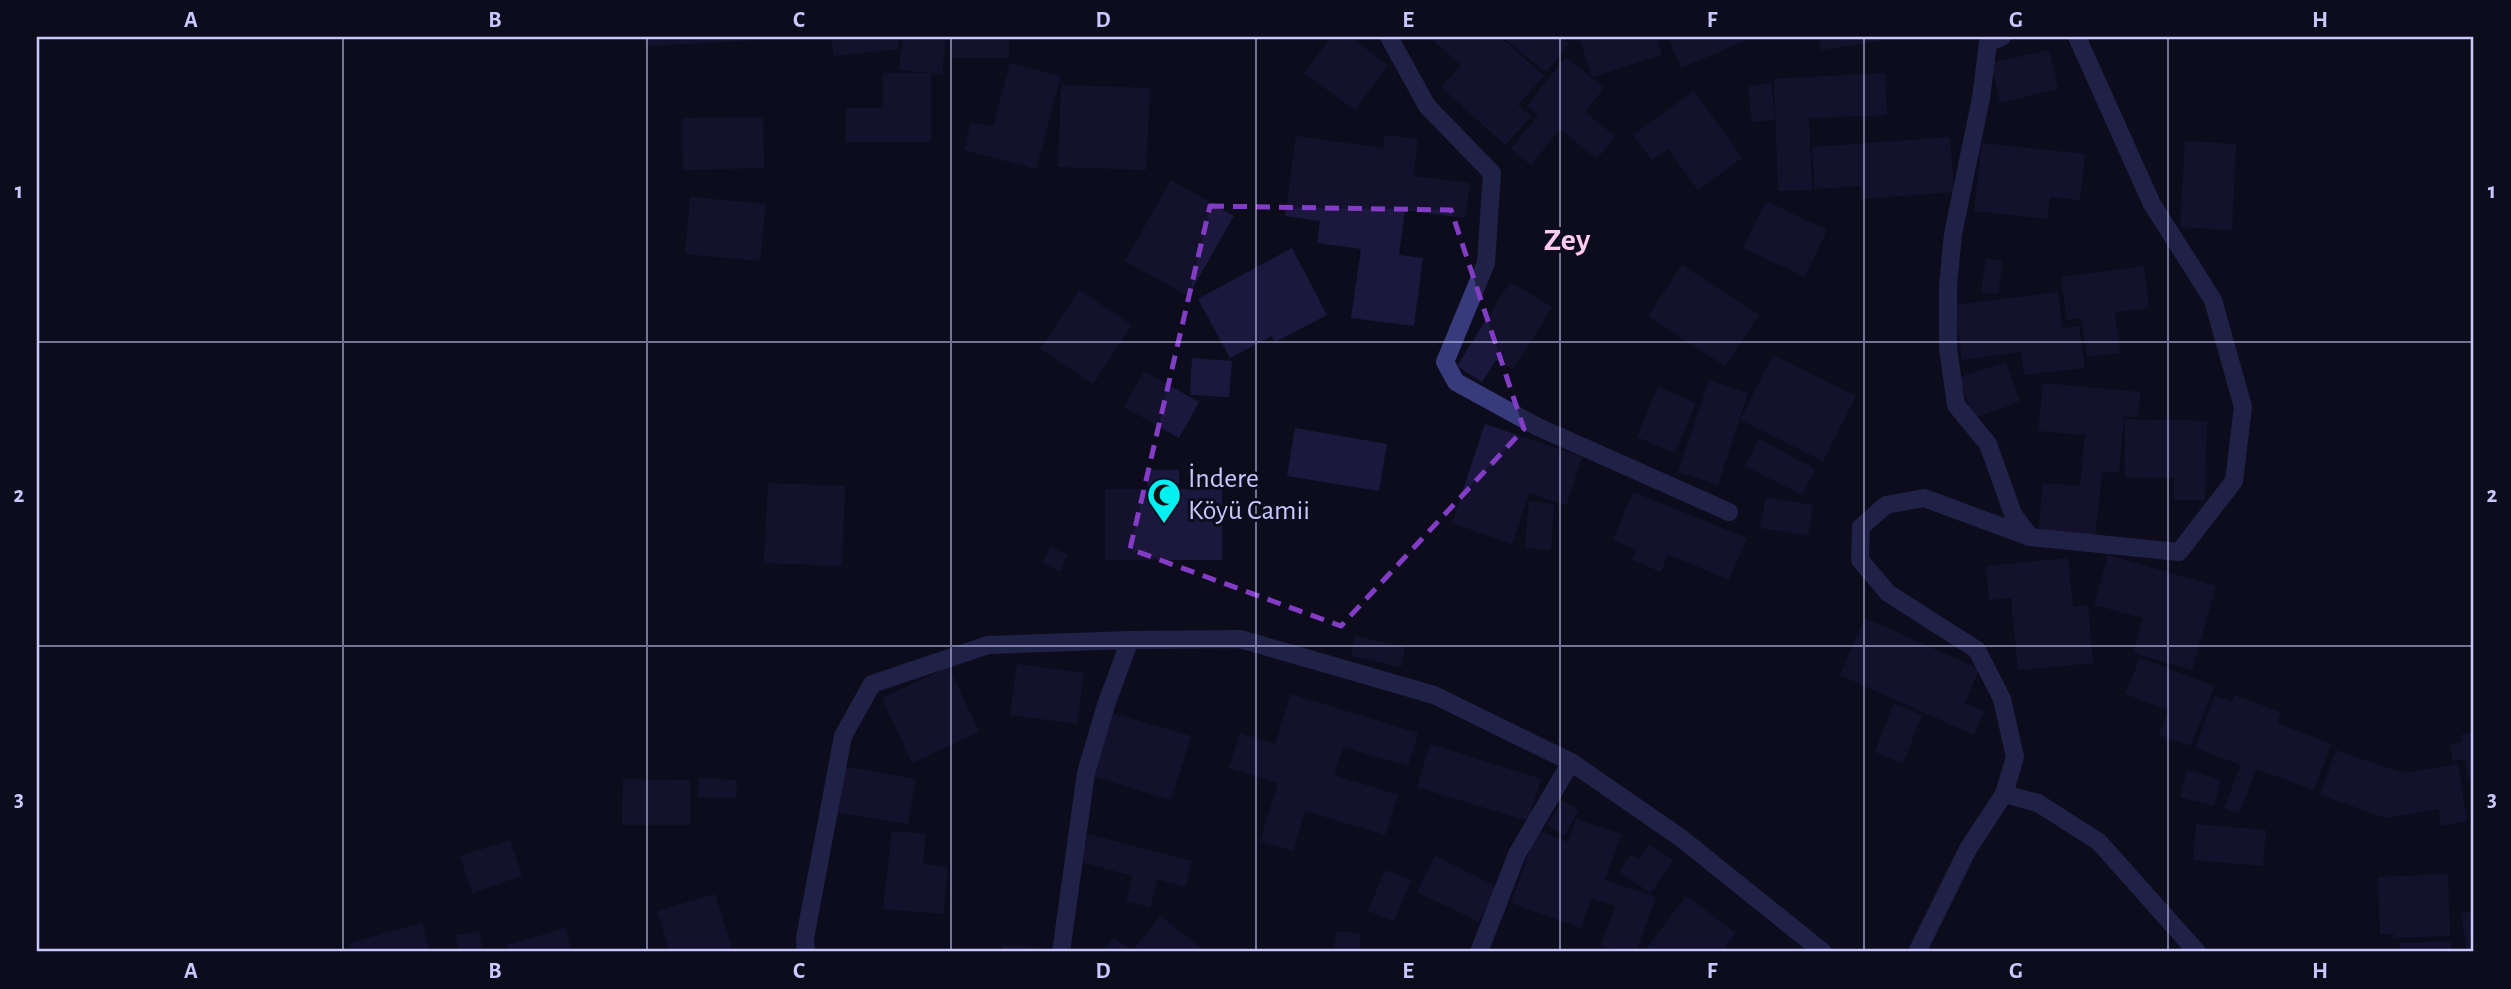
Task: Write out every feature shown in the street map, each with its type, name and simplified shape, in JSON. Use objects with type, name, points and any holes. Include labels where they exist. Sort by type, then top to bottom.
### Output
[{"type":"street","points":[[1389,37],[1427,106],[1492,173],[1486,263],[1445,362],[1456,382],[1536,426],[1729,512]]},
{"type":"street","points":[[2002,37],[1989,43],[1953,234],[1948,286],[1948,348],[1956,405],[1988,444],[2013,514],[2030,537]]},
{"type":"street","points":[[1917,951],[1968,849],[2004,794],[2015,757],[2002,699],[1978,650],[1888,593],[1860,560],[1861,527],[1886,505],[1924,498],[2030,537],[2179,552],[2234,481],[2243,407],[2213,300],[2152,204],[2077,37]]},
{"type":"street","points":[[806,952],[805,938],[843,736],[872,684],[988,645],[1240,639],[1434,695],[1571,762],[1681,838],[1823,952]]},
{"type":"street","points":[[1061,952],[1086,772],[1106,705],[1130,640]]},
{"type":"street","points":[[1479,952],[1517,855],[1571,762]]},
{"type":"street","points":[[2004,794],[2038,803],[2099,842],[2197,952]]},
{"type":"highlighted area","points":[[1210,206],[1451,210],[1524,429],[1341,626],[1130,549]]},
{"type":"building","points":[[645,37],[762,37],[762,40],[645,46]]},
{"type":"building","points":[[831,37],[898,37],[899,49],[834,56]]},
{"type":"building","points":[[903,37],[946,37],[942,74],[899,70]]},
{"type":"building","points":[[950,37],[1009,37],[1009,58],[950,58]]},
{"type":"building","points":[[1331,37],[1350,37],[1388,65],[1355,110],[1304,73]]},
{"type":"building","points":[[1429,37],[1500,37],[1544,76],[1518,105],[1531,117],[1505,145],[1441,87],[1461,65]]},
{"type":"building","points":[[1502,37],[1560,37],[1569,44],[1546,72]]},
{"type":"building","points":[[1579,37],[1657,37],[1662,55],[1592,77]]},
{"type":"building","points":[[1668,37],[1754,37],[1681,68]]},
{"type":"building","points":[[1818,37],[1885,37],[1885,40],[1821,50]]},
{"type":"building","points":[[2049,50],[2058,89],[2000,103],[1991,63]]},
{"type":"building","points":[[1566,57],[1604,88],[1585,112],[1615,136],[1597,159],[1560,129],[1531,165],[1511,149],[1538,115],[1527,105]]},
{"type":"building","points":[[1010,63],[1061,76],[1036,169],[964,150],[971,122],[993,127]]},
{"type":"building","points":[[883,73],[931,73],[931,142],[846,142],[846,108],[883,108]]},
{"type":"building","points":[[1885,73],[1887,115],[1809,118],[1812,190],[1778,191],[1774,79]]},
{"type":"building","points":[[1771,83],[1775,120],[1752,122],[1748,86]]},
{"type":"building","points":[[1061,85],[1150,88],[1146,170],[1058,167]]},
{"type":"building","points":[[1694,91],[1742,158],[1698,190],[1668,149],[1652,160],[1633,135]]},
{"type":"building","points":[[763,117],[764,168],[683,170],[682,118]]},
{"type":"building","points":[[1385,135],[1418,139],[1413,176],[1470,183],[1465,218],[1405,210],[1399,255],[1423,258],[1414,326],[1351,318],[1361,249],[1317,243],[1320,221],[1285,216],[1296,136],[1383,148]]},
{"type":"building","points":[[1950,137],[1954,192],[1861,199],[1860,186],[1815,189],[1812,147]]},
{"type":"building","points":[[2185,141],[2236,144],[2232,230],[2180,227]]},
{"type":"building","points":[[1982,143],[2085,154],[2080,200],[2050,197],[2047,219],[1974,211]]},
{"type":"building","points":[[1171,180],[1234,216],[1188,296],[1125,261]]},
{"type":"building","points":[[690,197],[766,204],[760,261],[685,254]]},
{"type":"building","points":[[1766,201],[1827,230],[1805,277],[1743,248]]},
{"type":"building","points":[[1292,248],[1327,315],[1275,342],[1272,336],[1230,358],[1198,299]]},
{"type":"building","points":[[1986,258],[2003,261],[1998,294],[1981,292]]},
{"type":"building","points":[[1682,265],[1759,315],[1725,366],[1648,316]]},
{"type":"building","points":[[2144,266],[2149,308],[2115,312],[2120,353],[2087,357],[2081,318],[2067,320],[2061,277]]},
{"type":"building","points":[[1510,282],[1552,307],[1513,370],[1496,360],[1482,382],[1457,366]]},
{"type":"building","points":[[1079,290],[1132,325],[1093,384],[1040,349]]},
{"type":"building","points":[[2058,292],[2062,328],[2079,326],[2085,368],[2024,375],[2021,352],[1962,360],[1955,305]]},
{"type":"building","points":[[1773,355],[1856,396],[1823,461],[1740,420]]},
{"type":"building","points":[[1192,358],[1232,361],[1229,397],[1190,395]]},
{"type":"building","points":[[2006,362],[2020,402],[1973,418],[1959,377]]},
{"type":"building","points":[[1144,371],[1199,402],[1179,438],[1124,407]]},
{"type":"building","points":[[1709,380],[1748,393],[1718,485],[1678,472]]},
{"type":"building","points":[[2043,383],[2140,392],[2138,417],[2124,416],[2119,473],[2102,471],[2095,539],[2038,534],[2043,483],[2080,486],[2085,435],[2038,431]]},
{"type":"building","points":[[1658,387],[1696,403],[1675,453],[1637,437]]},
{"type":"building","points":[[2125,419],[2207,421],[2205,500],[2174,500],[2174,478],[2125,477]]},
{"type":"building","points":[[1485,424],[1582,457],[1566,505],[1529,493],[1512,544],[1452,523]]},
{"type":"building","points":[[1295,428],[1387,444],[1379,491],[1287,476]]},
{"type":"building","points":[[1759,439],[1815,469],[1802,495],[1745,466]]},
{"type":"building","name":"İndere Köyü Camii","points":[[1147,470],[1179,470],[1179,489],[1222,489],[1222,560],[1105,560],[1105,489],[1148,489]]},
{"type":"building","points":[[768,483],[845,486],[842,566],[764,563]]},
{"type":"building","points":[[1633,492],[1747,538],[1729,580],[1668,554],[1661,572],[1632,560],[1636,550],[1613,540]]},
{"type":"building","points":[[1766,497],[1813,505],[1808,536],[1760,528]]},
{"type":"building","points":[[1529,501],[1554,504],[1551,550],[1525,548]]},
{"type":"building","points":[[1050,547],[1068,555],[1060,571],[1042,563]]},
{"type":"building","points":[[2108,555],[2216,586],[2192,670],[2133,653],[2143,618],[2094,605]]},
{"type":"building","points":[[2068,558],[2073,607],[2088,605],[2093,663],[2018,670],[2011,598],[1989,600],[1986,566]]},
{"type":"building","points":[[1865,618],[1979,669],[1965,703],[1984,711],[1974,735],[1840,675]]},
{"type":"building","points":[[1355,636],[1405,647],[1401,667],[1351,656]]},
{"type":"building","points":[[2140,658],[2214,686],[2191,746],[2159,735],[2168,710],[2125,694]]},
{"type":"building","points":[[1017,664],[1084,673],[1077,724],[1010,715]]},
{"type":"building","points":[[949,667],[979,732],[912,763],[882,698]]},
{"type":"building","points":[[1291,694],[1418,733],[1408,766],[1343,747],[1334,775],[1398,795],[1385,835],[1305,811],[1293,851],[1260,841],[1278,783],[1229,768],[1240,733],[1275,744]]},
{"type":"building","points":[[2234,695],[2281,712],[2277,723],[2331,744],[2314,790],[2256,769],[2239,814],[2224,808],[2241,765],[2195,748],[2215,696],[2232,702]]},
{"type":"building","points":[[1894,704],[1922,715],[1903,763],[1875,752]]},
{"type":"building","points":[[1108,712],[1191,736],[1171,800],[1089,775]]},
{"type":"building","points":[[2474,732],[2474,778],[2468,779],[2464,759],[2453,761],[2450,744],[2462,742],[2461,735]]},
{"type":"building","points":[[1430,744],[1541,779],[1528,821],[1417,787]]},
{"type":"building","points":[[2336,750],[2402,773],[2458,764],[2467,821],[2441,826],[2439,809],[2386,818],[2320,795]]},
{"type":"building","points":[[842,766],[916,779],[908,824],[834,812]]},
{"type":"building","points":[[2187,770],[2221,780],[2214,806],[2180,797]]},
{"type":"building","points":[[699,778],[737,780],[736,798],[698,797]]},
{"type":"building","points":[[623,779],[690,780],[690,825],[622,825]]},
{"type":"building","points":[[1562,800],[1579,810],[1564,836],[1547,825]]},
{"type":"building","points":[[1576,819],[1621,834],[1605,880],[1656,897],[1636,952],[1621,952],[1601,945],[1615,906],[1591,898],[1581,928],[1511,903],[1537,830],[1568,842]]},
{"type":"building","points":[[2196,824],[2266,830],[2263,866],[2193,860]]},
{"type":"building","points":[[892,831],[926,834],[923,864],[948,867],[943,914],[883,909]]},
{"type":"building","points":[[1088,834],[1192,861],[1185,887],[1157,879],[1150,907],[1126,901],[1133,876],[1081,862]]},
{"type":"building","points":[[510,840],[522,876],[472,893],[460,856]]},
{"type":"building","points":[[1649,844],[1673,860],[1651,893],[1619,872],[1631,854],[1639,859]]},
{"type":"building","points":[[1435,856],[1497,887],[1479,922],[1417,892]]},
{"type":"building","points":[[1385,870],[1411,880],[1394,921],[1368,911]]},
{"type":"building","points":[[2448,874],[2450,936],[2394,938],[2394,934],[2380,934],[2378,877]]},
{"type":"building","points":[[715,894],[733,952],[670,952],[657,911]]},
{"type":"building","points":[[1686,896],[1736,933],[1722,952],[1644,952]]},
{"type":"building","points":[[2474,911],[2474,952],[2467,952],[2461,914]]},
{"type":"building","points":[[1160,916],[1207,952],[1103,952],[1114,937],[1132,951]]},
{"type":"building","points":[[422,923],[430,952],[352,952],[350,943]]},
{"type":"building","points":[[565,928],[572,952],[509,952],[507,945]]},
{"type":"building","points":[[479,931],[483,952],[459,952],[456,935]]},
{"type":"building","points":[[1336,931],[1361,934],[1359,952],[1334,952]]},
{"type":"building","points":[[2451,941],[2451,952],[2400,952],[2400,943]]},
{"type":"building","points":[[1003,945],[1052,949],[1051,952],[1003,952]]},
{"type":"place","name":"İndere Köyü Camii","points":[[1164,525]]},
{"type":"district","name":"Zey","points":[[1567,240]]}]
